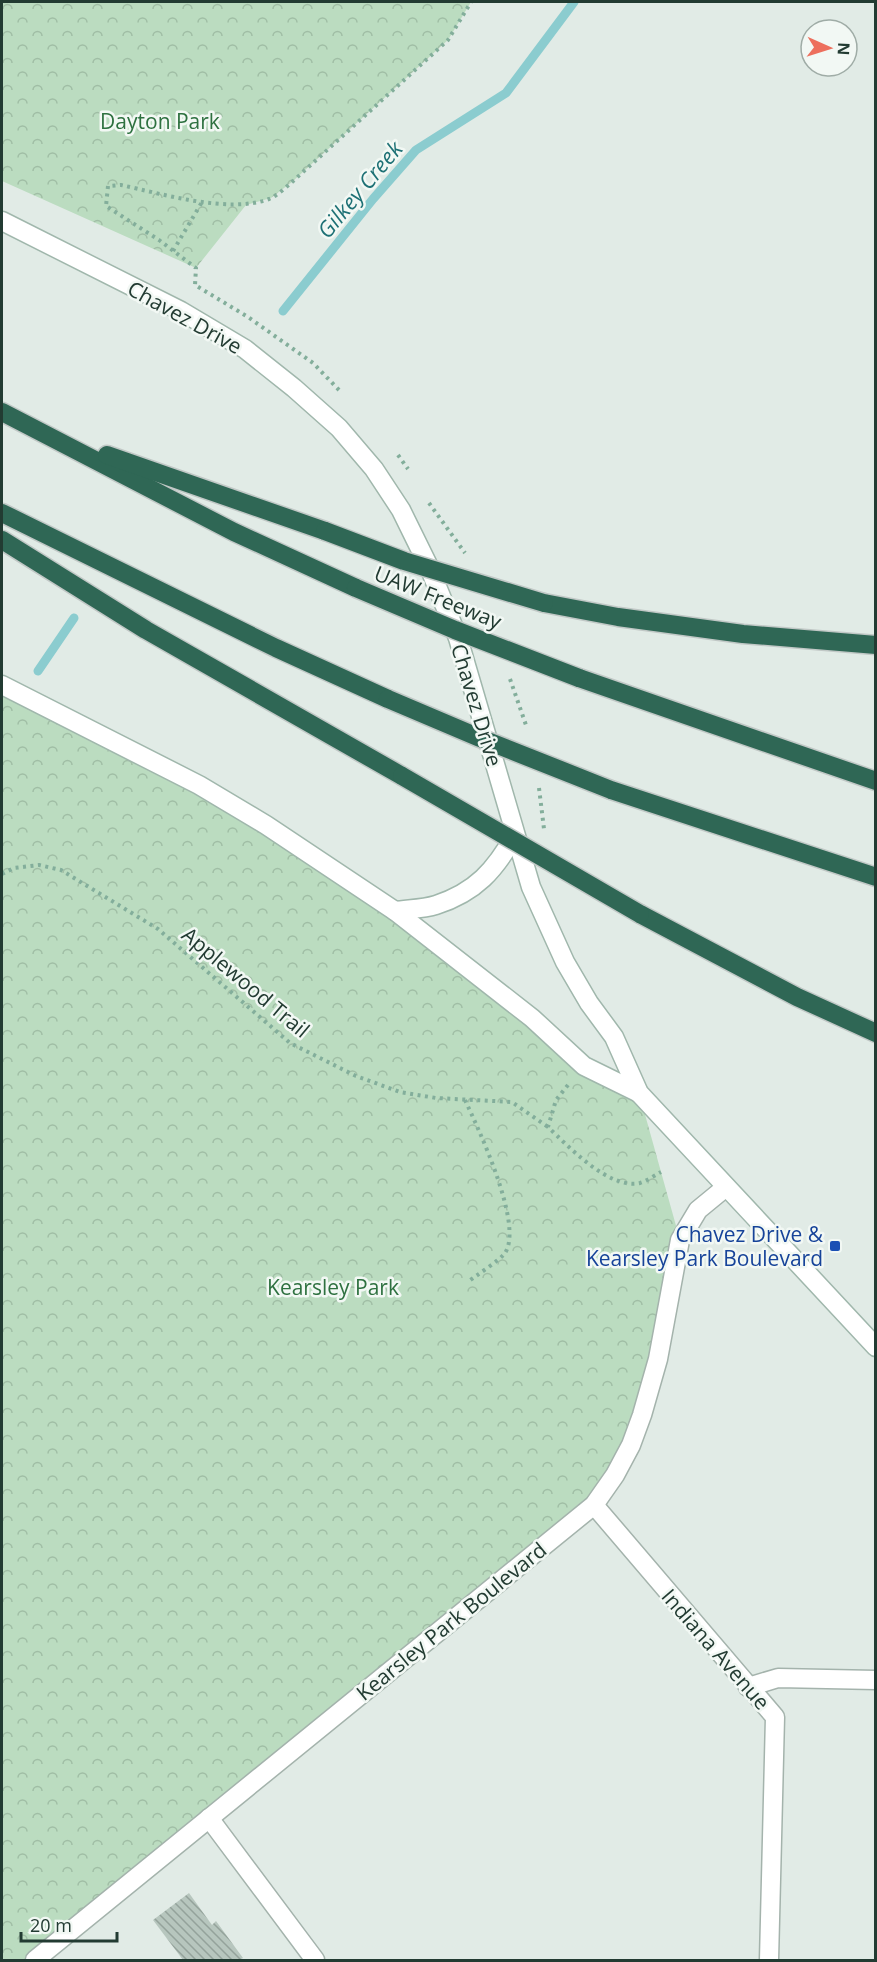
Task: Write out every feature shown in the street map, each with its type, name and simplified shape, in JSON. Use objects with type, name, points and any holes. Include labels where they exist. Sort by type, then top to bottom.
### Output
[{"type":"highway","name":"UAW Freeway","points":[[2,412],[234,532],[455,630],[579,678],[876,781]]},
{"type":"highway","points":[[46,434],[325,531],[404,561],[544,603],[731,632],[876,645]]},
{"type":"highway","points":[[2,513],[276,648],[480,738],[612,790],[876,877]]},
{"type":"highway","points":[[2,540],[146,630],[640,914],[797,998],[876,1033]]},
{"type":"main road","name":"Chavez Drive","points":[[2,221],[181,311],[244,349],[294,388],[339,428],[374,469],[401,510],[429,567],[458,638],[514,835],[547,926],[589,1003],[614,1037],[639,1093],[876,1347]]},
{"type":"main road","name":"Chavez Drive","points":[[2,685],[199,785],[266,825],[395,910],[532,1018],[584,1066],[639,1093]]},
{"type":"main road","points":[[395,910],[435,905],[462,894],[484,878],[500,861],[514,835]]},
{"type":"main road","name":"Kearsley Park Boulevard","points":[[35,1960],[594,1505],[620,1465],[642,1415],[658,1359],[680,1240],[698,1210],[726,1187]]},
{"type":"main road","name":"Indiana Avenue","points":[[594,1505],[775,1717],[768,1960]]},
{"type":"main road","points":[[748,1687],[778,1678],[876,1680]]},
{"type":"main road","points":[[209,1818],[315,1960]]},
{"type":"path","points":[[173,251],[202,202]]},
{"type":"path","name":"Applewood Trail","points":[[2,874],[14,868],[39,865],[61,870],[158,929],[290,1043],[356,1076],[400,1092],[436,1098],[512,1102],[548,1127]]},
{"type":"path","points":[[465,1100],[485,1142],[501,1185],[510,1235],[506,1253],[469,1281]]},
{"type":"green space","name":"Dayton Park","points":[[2,2],[471,2],[448,40],[292,182],[271,198],[246,205],[196,268],[2,181]]},
{"type":"green space","name":"Kearsley Park","points":[[2,688],[199,785],[532,1018],[584,1066],[639,1093],[680,1240],[642,1415],[594,1505],[35,1960],[2,1960]]},
{"type":"building","points":[[189,1893],[212,1925],[216,1921],[243,1958],[239,1960],[183,1960],[153,1920]]},
{"type":"waterway","name":"Gilkey Creek","points":[[283,311],[373,199],[416,150],[506,93],[574,2]]},
{"type":"waterway","name":"Gilkey Creek","points":[[38,671],[74,618]]},
{"type":"place","name":"Chavez Drive & Kearsley Park Boulevard","points":[[835,1246]]}]
